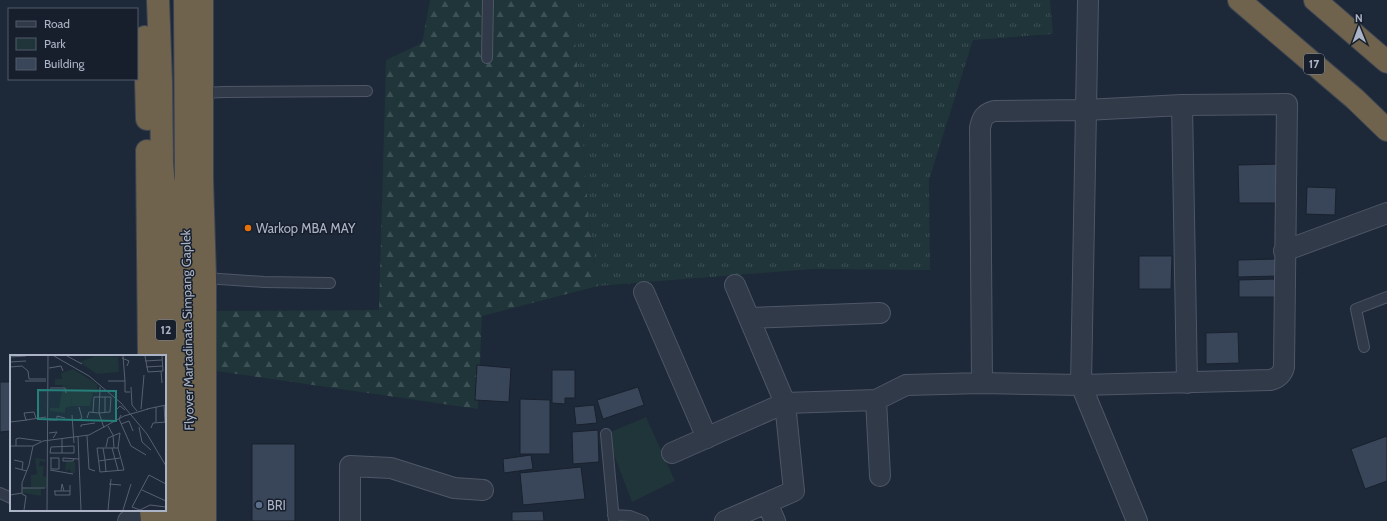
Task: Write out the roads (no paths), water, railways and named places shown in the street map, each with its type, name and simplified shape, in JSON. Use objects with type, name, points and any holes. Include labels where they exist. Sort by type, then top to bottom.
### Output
[{"type":"highway","points":[[144,0],[150,355]]},
{"type":"highway","name":"Flyover Martadinata Simpang Gaplek","points":[[158,0],[162,138],[159,355]]},
{"type":"highway","name":"Flyover Martadinata Simpang Gaplek","points":[[184,0],[190,521]]},
{"type":"highway","points":[[202,0],[205,278],[205,521]]},
{"type":"highway","name":"17","points":[[1239,0],[1355,99],[1387,130]]},
{"type":"highway","points":[[1315,0],[1387,62]]},
{"type":"street","points":[[1088,0],[1081,385],[1137,521]]},
{"type":"street","points":[[672,453],[785,403],[876,400],[906,385],[982,383],[1081,385],[1187,383],[1276,379],[1284,367],[1284,251],[1287,104],[1182,105],[1085,110],[994,111],[986,114],[982,118],[980,128],[982,383]]},
{"type":"street","points":[[1182,105],[1187,383]]},
{"type":"street","points":[[1284,251],[1387,213]]},
{"type":"street","points":[[725,521],[794,491],[785,403],[734,285]]},
{"type":"street","points":[[644,292],[707,438]]},
{"type":"street","points":[[748,318],[880,313]]},
{"type":"street","points":[[876,400],[880,476]]},
{"type":"street","points":[[350,521],[350,466],[391,468],[454,488],[483,490]]},
{"type":"street","points":[[767,503],[775,521]]},
{"type":"street","points":[[128,521],[156,517]]},
{"type":"lane","points":[[487,58],[488,0]]},
{"type":"lane","points":[[202,93],[367,91]]},
{"type":"lane","points":[[205,278],[264,282],[330,283]]},
{"type":"lane","points":[[1364,347],[1356,309],[1387,297]]},
{"type":"lane","points":[[606,434],[614,518],[630,516],[643,521]]},
{"type":"lane","points":[[0,493],[10,498]]},
{"type":"place","name":"Warkop MBA MAY","points":[[248,228]]},
{"type":"place","name":"BRI","points":[[259,505]]}]
